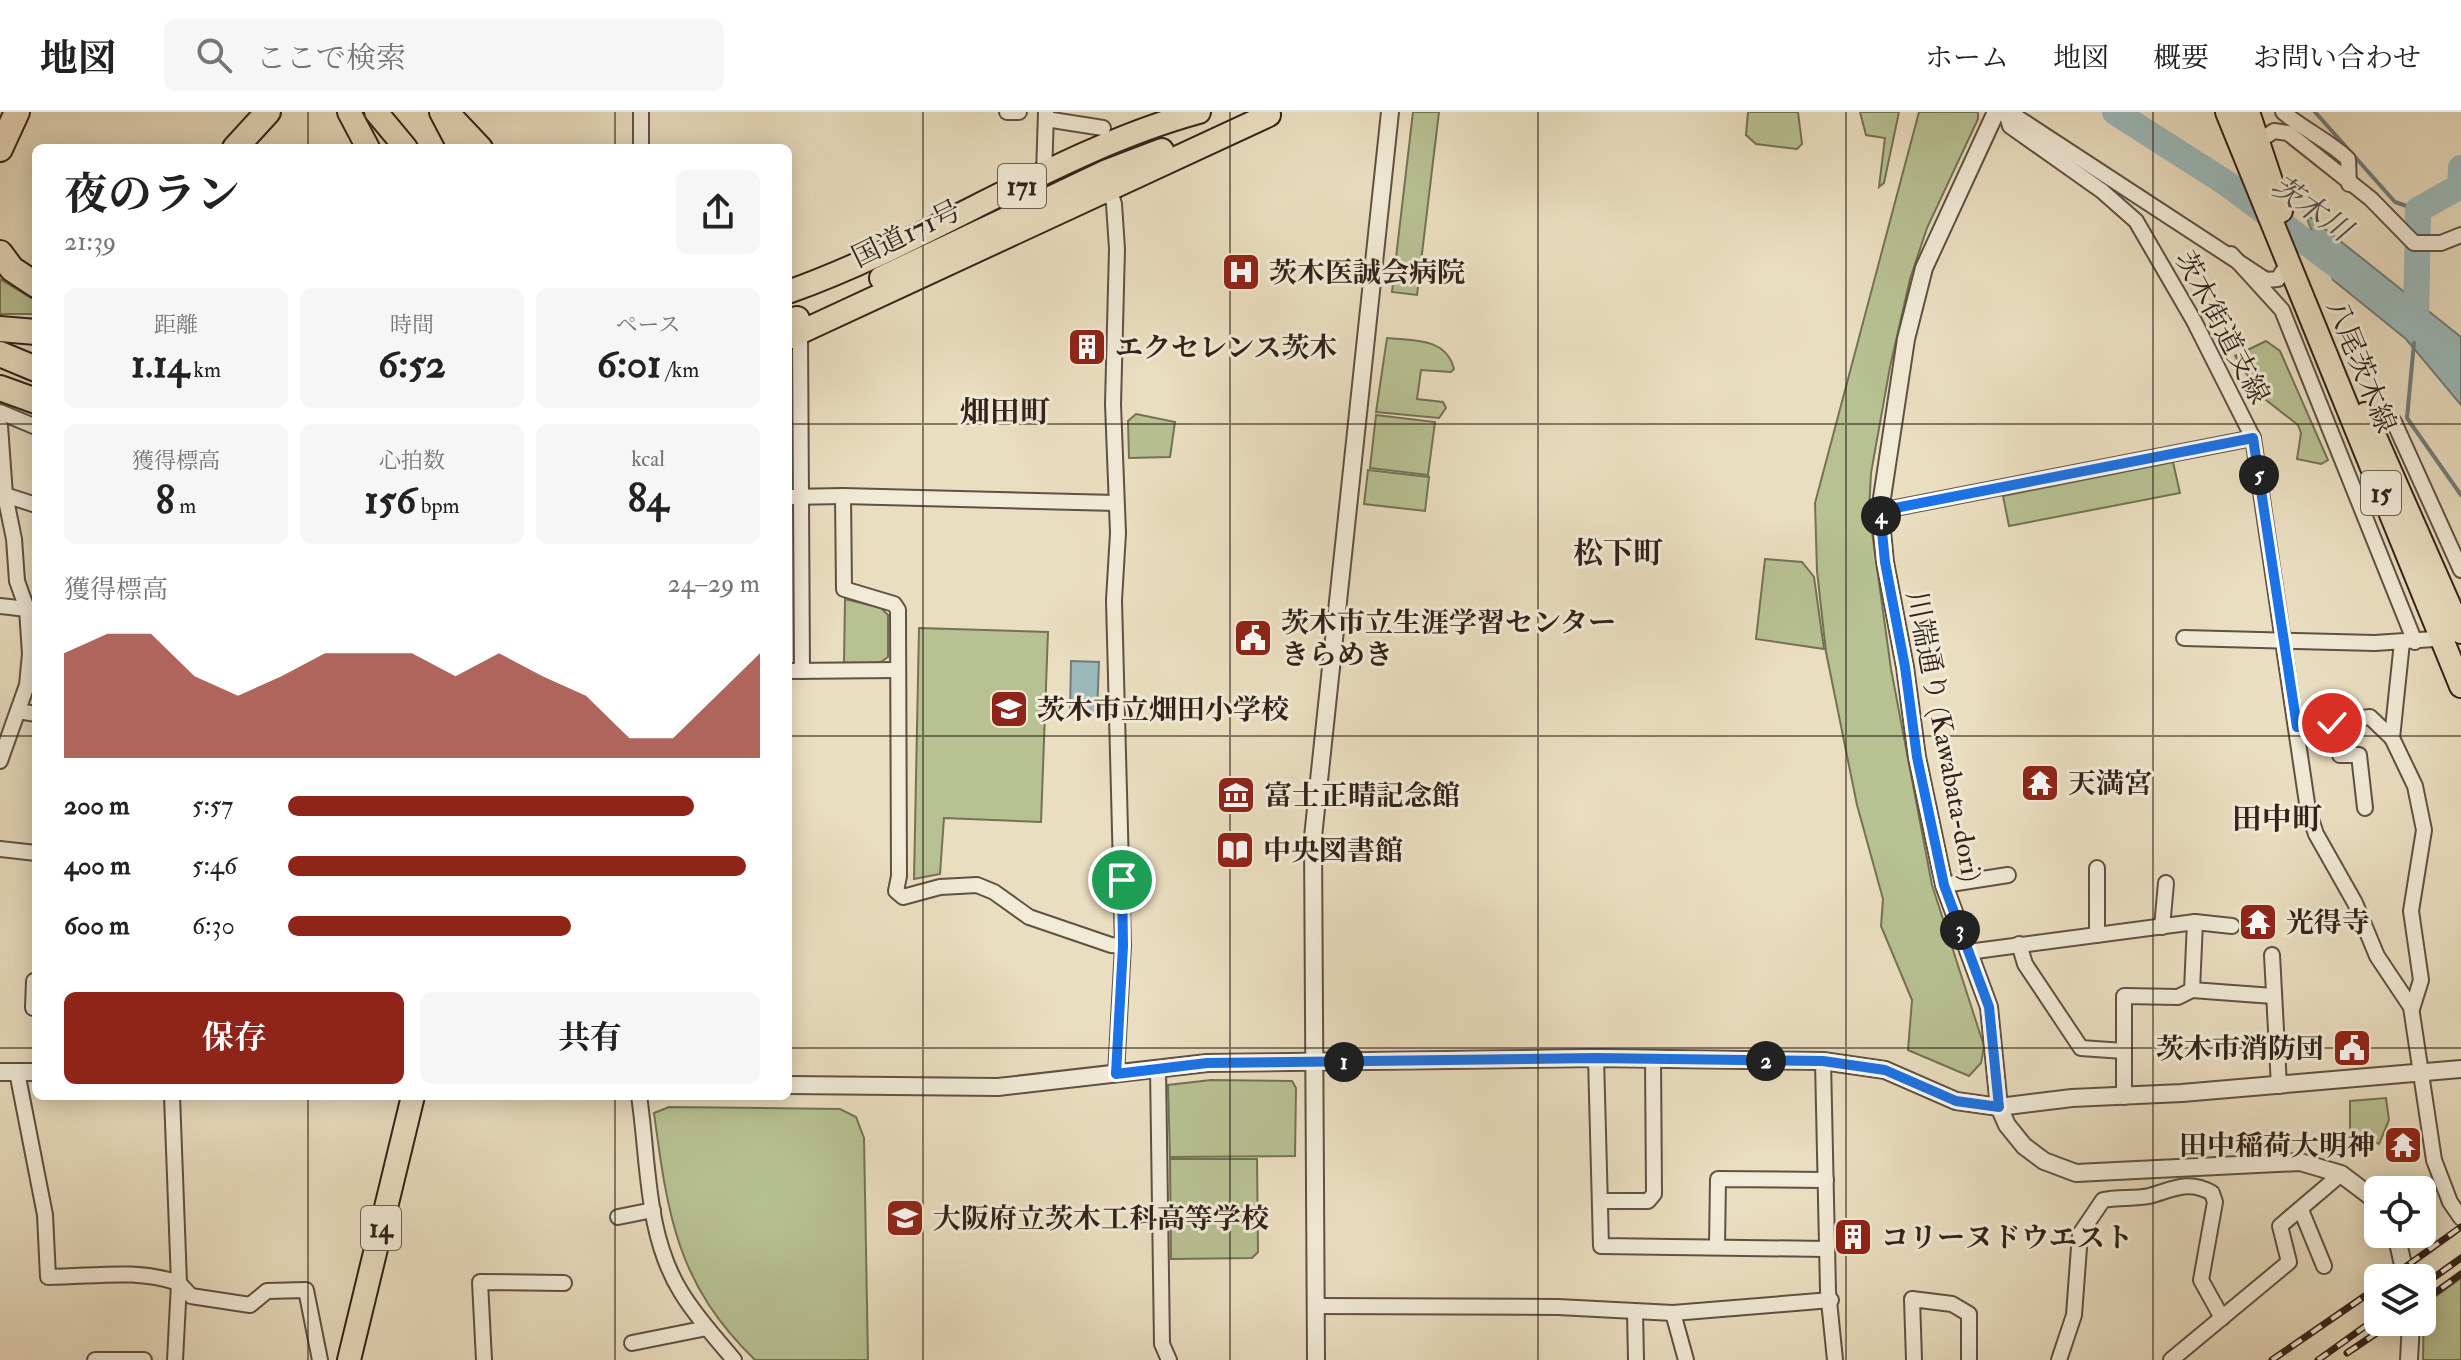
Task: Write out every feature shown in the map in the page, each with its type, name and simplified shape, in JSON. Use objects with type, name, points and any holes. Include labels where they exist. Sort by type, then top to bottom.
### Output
[{"type":"highway","points":[[0,149],[17,112]]},
{"type":"highway","points":[[445,112],[459,144]]},
{"type":"highway","points":[[238,144],[260,117]]},
{"type":"highway","points":[[0,253],[12,269],[32,282]]},
{"type":"highway","points":[[0,329],[32,332]]},
{"type":"highway","points":[[0,354],[32,367]]},
{"type":"highway","points":[[0,388],[32,400]]},
{"type":"main road","points":[[349,112],[366,144]]},
{"type":"main road","points":[[376,112],[403,144]]},
{"type":"main road","points":[[445,112],[477,144]]},
{"type":"main road","name":"国道171号","points":[[792,291],[849,271],[1044,176],[1107,136],[1199,112]]},
{"type":"main road","name":"15","points":[[2212,112],[2283,271],[2299,299]]},
{"type":"main road","name":"八尾茨木線","points":[[2227,112],[2299,299],[2454,636]]},
{"type":"main road","points":[[792,323],[1109,188],[1271,113]]},
{"type":"main road","name":"国道171号","points":[[792,323],[939,249],[1121,165],[1271,113]]},
{"type":"main road","name":"八尾茨木線","points":[[2247,124],[2454,636],[2461,686]]},
{"type":"main road","points":[[792,323],[849,271]]},
{"type":"main road","name":"14","points":[[349,1360],[412,1100]]},
{"type":"street","points":[[641,112],[641,144]]},
{"type":"street","points":[[1007,112],[1019,112]]},
{"type":"street","points":[[1044,176],[1046,116],[1107,136],[1111,112]]},
{"type":"street","points":[[1316,1360],[1313,837],[1390,112]]},
{"type":"street","name":"川端通り (Kawabata-dori)","points":[[1996,112],[1924,268],[1906,339],[1880,511],[1885,562],[1905,667],[1917,757],[1944,885],[1989,1007],[1999,1107],[2007,1125],[2024,1146],[2044,1161],[2065,1169],[2104,1173],[2300,1162],[2341,1174],[2364,1191]]},
{"type":"street","points":[[2008,112],[2231,254],[2266,280],[2278,279],[2283,271]]},
{"type":"street","name":"茨木街道支線","points":[[2008,112],[2010,126],[2102,191],[2136,221],[2194,321],[2253,438],[2308,810],[2316,834],[2355,903],[2377,956],[2412,1009],[2434,1160],[2450,1202],[2461,1218]]},
{"type":"street","points":[[2283,112],[2301,127],[2329,141],[2348,159],[2349,184]]},
{"type":"street","points":[[2247,124],[2288,133],[2371,199],[2414,243],[2441,243],[2461,235]]},
{"type":"street","points":[[1109,188],[1116,220],[1117,249],[1113,404],[1116,503],[1114,600],[1123,946],[1116,1074]]},
{"type":"street","points":[[2231,254],[2282,310],[2409,642],[2392,738]]},
{"type":"street","points":[[792,323],[795,671],[898,670]]},
{"type":"street","points":[[0,412],[32,425]]},
{"type":"street","points":[[2386,419],[2394,422],[2461,570]]},
{"type":"street","points":[[0,426],[7,541],[17,581],[30,605],[32,638]]},
{"type":"street","points":[[1880,511],[2253,438]]},
{"type":"street","points":[[5,495],[32,504]]},
{"type":"street","points":[[843,496],[844,589],[894,604],[898,610],[899,876],[896,891],[903,897],[940,887],[977,885],[994,892],[1029,917],[1111,945],[1123,946]]},
{"type":"street","points":[[795,497],[1116,503]]},
{"type":"street","points":[[0,606],[30,605]]},
{"type":"street","points":[[2184,638],[2409,642],[2454,636]]},
{"type":"street","points":[[0,761],[32,660]]},
{"type":"street","points":[[18,711],[32,713]]},
{"type":"street","points":[[2297,727],[2370,717],[2392,738],[2415,786],[2424,830],[2411,911],[2421,980],[2412,1009]]},
{"type":"street","points":[[2332,723],[2340,755],[2359,755],[2365,808]]},
{"type":"street","points":[[0,849],[32,853]]},
{"type":"street","points":[[2097,868],[2097,935]]},
{"type":"street","points":[[1944,885],[2008,875]]},
{"type":"street","points":[[2162,927],[2166,883]]},
{"type":"street","points":[[2192,990],[2195,922]]},
{"type":"street","points":[[1968,952],[2195,922],[2232,926]]},
{"type":"street","points":[[2019,944],[2025,964],[2081,1048],[2124,1051]]},
{"type":"street","points":[[2272,955],[2279,1086]]},
{"type":"street","points":[[2124,1097],[2124,996],[2178,997],[2192,990],[2273,996]]},
{"type":"street","points":[[1596,1058],[1601,1246],[1827,1249]]},
{"type":"street","points":[[792,1085],[998,1087],[1207,1063],[1596,1058],[1823,1061],[1885,1070],[1956,1101],[1999,1107],[2072,1098],[2279,1086],[2461,1069]]},
{"type":"street","points":[[1600,1201],[1648,1201],[1654,1194],[1653,1059]]},
{"type":"street","points":[[1823,1061],[1828,1291],[1835,1360]]},
{"type":"street","points":[[1158,1068],[1162,1344],[1169,1360]]},
{"type":"street","points":[[32,1072],[8,1072],[45,1215],[48,1277],[100,1277],[133,1272],[179,1283],[191,1296],[250,1305],[267,1291],[306,1290],[320,1360]]},
{"type":"street","points":[[172,1100],[179,1283],[175,1360]]},
{"type":"street","points":[[639,1100],[653,1210],[663,1253],[679,1290],[734,1360]]},
{"type":"street","points":[[2171,1168],[2171,1186]]},
{"type":"street","points":[[2171,1360],[2289,1262],[2280,1226],[2341,1174]]},
{"type":"street","points":[[1717,1247],[1718,1179],[1826,1180]]},
{"type":"street","points":[[2059,1360],[2074,1315],[2080,1234],[2096,1205],[2110,1199],[2150,1196],[2171,1186],[2205,1189],[2212,1193],[2215,1202],[2201,1280],[2222,1318]]},
{"type":"street","points":[[618,1217],[653,1210]]},
{"type":"street","points":[[2301,1210],[2324,1266]]},
{"type":"street","points":[[484,1360],[480,1282],[564,1283]]},
{"type":"street","points":[[1914,1360],[1912,1299],[1952,1304],[1969,1314],[1969,1360]]},
{"type":"street","points":[[1315,1306],[1558,1307],[1673,1313],[1831,1300]]},
{"type":"street","points":[[1635,1312],[1636,1360]]},
{"type":"street","points":[[1673,1313],[1686,1360]]},
{"type":"street","points":[[632,1343],[707,1328]]},
{"type":"street","points":[[2409,1360],[2410,1336]]},
{"type":"street","points":[[95,1360],[144,1360]]},
{"type":"green space","points":[[1413,112],[1439,112],[1417,295],[1392,292]]},
{"type":"green space","points":[[1748,112],[1798,112],[1802,144],[1797,149],[1756,144],[1746,135]]},
{"type":"green space","points":[[1860,112],[1899,112],[1884,183],[1879,187],[1885,138],[1866,135]]},
{"type":"green space","points":[[1919,112],[1978,112],[1978,119],[1927,228],[1910,279],[1871,473],[1869,510],[1891,669],[1932,885],[1984,1046],[1981,1063],[1969,1076],[1908,1050],[1912,1000],[1881,926],[1883,899],[1857,805],[1826,652],[1817,571],[1815,503]]},
{"type":"green space","points":[[0,279],[32,299],[32,314],[0,314]]},
{"type":"green space","points":[[1387,338],[1436,346],[1450,359],[1454,369],[1451,372],[1421,370],[1417,399],[1443,402],[1446,408],[1439,418],[1376,412]]},
{"type":"green space","points":[[2266,341],[2280,351],[2328,460],[2321,464],[2297,459],[2301,433],[2298,425],[2261,396],[2235,356]]},
{"type":"green space","points":[[1136,414],[1175,422],[1170,457],[1129,458],[1128,421]]},
{"type":"green space","points":[[1376,415],[1435,422],[1428,475],[1370,468]]},
{"type":"green space","points":[[2173,462],[2180,493],[2009,526],[2003,496]]},
{"type":"green space","points":[[1368,470],[1429,477],[1425,511],[1364,504]]},
{"type":"green space","points":[[1765,559],[1802,562],[1814,577],[1824,649],[1756,639]]},
{"type":"green space","points":[[845,599],[881,608],[888,615],[888,657],[878,664],[844,663]]},
{"type":"green space","points":[[919,628],[1048,632],[1041,822],[944,818],[940,874],[914,879]]},
{"type":"green space","points":[[1211,1080],[1292,1081],[1296,1088],[1295,1156],[1170,1157],[1168,1085]]},
{"type":"green space","points":[[2386,1098],[2389,1120],[2379,1144],[2350,1131],[2350,1101]]},
{"type":"green space","points":[[669,1107],[840,1109],[856,1117],[864,1138],[868,1360],[755,1360],[729,1332],[692,1276],[672,1217],[654,1113]]},
{"type":"green space","points":[[1170,1159],[1257,1159],[1258,1252],[1252,1258],[1171,1259]]},
{"type":"green space","points":[[2461,1278],[2461,1360],[2423,1360],[2423,1336],[2436,1336],[2436,1296]]},
{"type":"water","points":[[2305,213],[2461,337],[2461,405],[2406,339],[2333,280],[2322,245],[2317,245]]},
{"type":"water","points":[[1071,661],[1099,662],[1097,713],[1070,714]]},
{"type":"waterway","name":"茨木川","points":[[2115,112],[2226,183],[2354,278]]},
{"type":"waterway","points":[[2315,112],[2395,202],[2418,210]]},
{"type":"waterway","points":[[2416,325],[2418,210],[2460,186],[2461,168]]},
{"type":"waterway","points":[[2414,343],[2407,418],[2461,495]]},
{"type":"railway","points":[[2409,1264],[2461,1227]]},
{"type":"railway","points":[[2436,1276],[2461,1258]]},
{"type":"railway","points":[[2436,1292],[2461,1274]]},
{"type":"railway","points":[[2272,1360],[2364,1297]]},
{"type":"railway","points":[[2318,1360],[2364,1327]]},
{"type":"railway","points":[[2347,1353],[2372,1336]]},
{"type":"place","name":"茨木医誠会病院","points":[[1241,272]]},
{"type":"place","name":"エクセレンス茨木","points":[[1087,347]]},
{"type":"place","name":"茨木市立生涯学習センター きらめき","points":[[1253,638]]},
{"type":"place","name":"茨木市立畑田小学校","points":[[1009,709]]},
{"type":"place","name":"天満宮","points":[[2040,783]]},
{"type":"place","name":"富士正晴記念館","points":[[1236,795]]},
{"type":"place","name":"中央図書館","points":[[1235,850]]},
{"type":"place","name":"光得寺","points":[[2258,922]]},
{"type":"place","name":"茨木市消防団","points":[[2352,1048]]},
{"type":"place","name":"田中稲荷大明神","points":[[2403,1145]]},
{"type":"place","name":"大阪府立茨木工科高等学校","points":[[905,1218]]},
{"type":"place","name":"コリーヌドウエスト","points":[[1853,1237]]},
{"type":"district","name":"畑田町","points":[[1005,412]]},
{"type":"district","name":"松下町","points":[[1618,553]]},
{"type":"district","name":"田中町","points":[[2277,819]]},
{"type":"route","points":[[1122,880],[1123,946],[1116,1074],[1207,1063],[1596,1058],[1823,1061],[1885,1070],[1921,1083],[1956,1101],[1999,1107],[1989,1007],[1944,885],[1917,757],[1905,667],[1885,562],[1880,511],[2253,438],[2297,727],[2332,723]]}]
